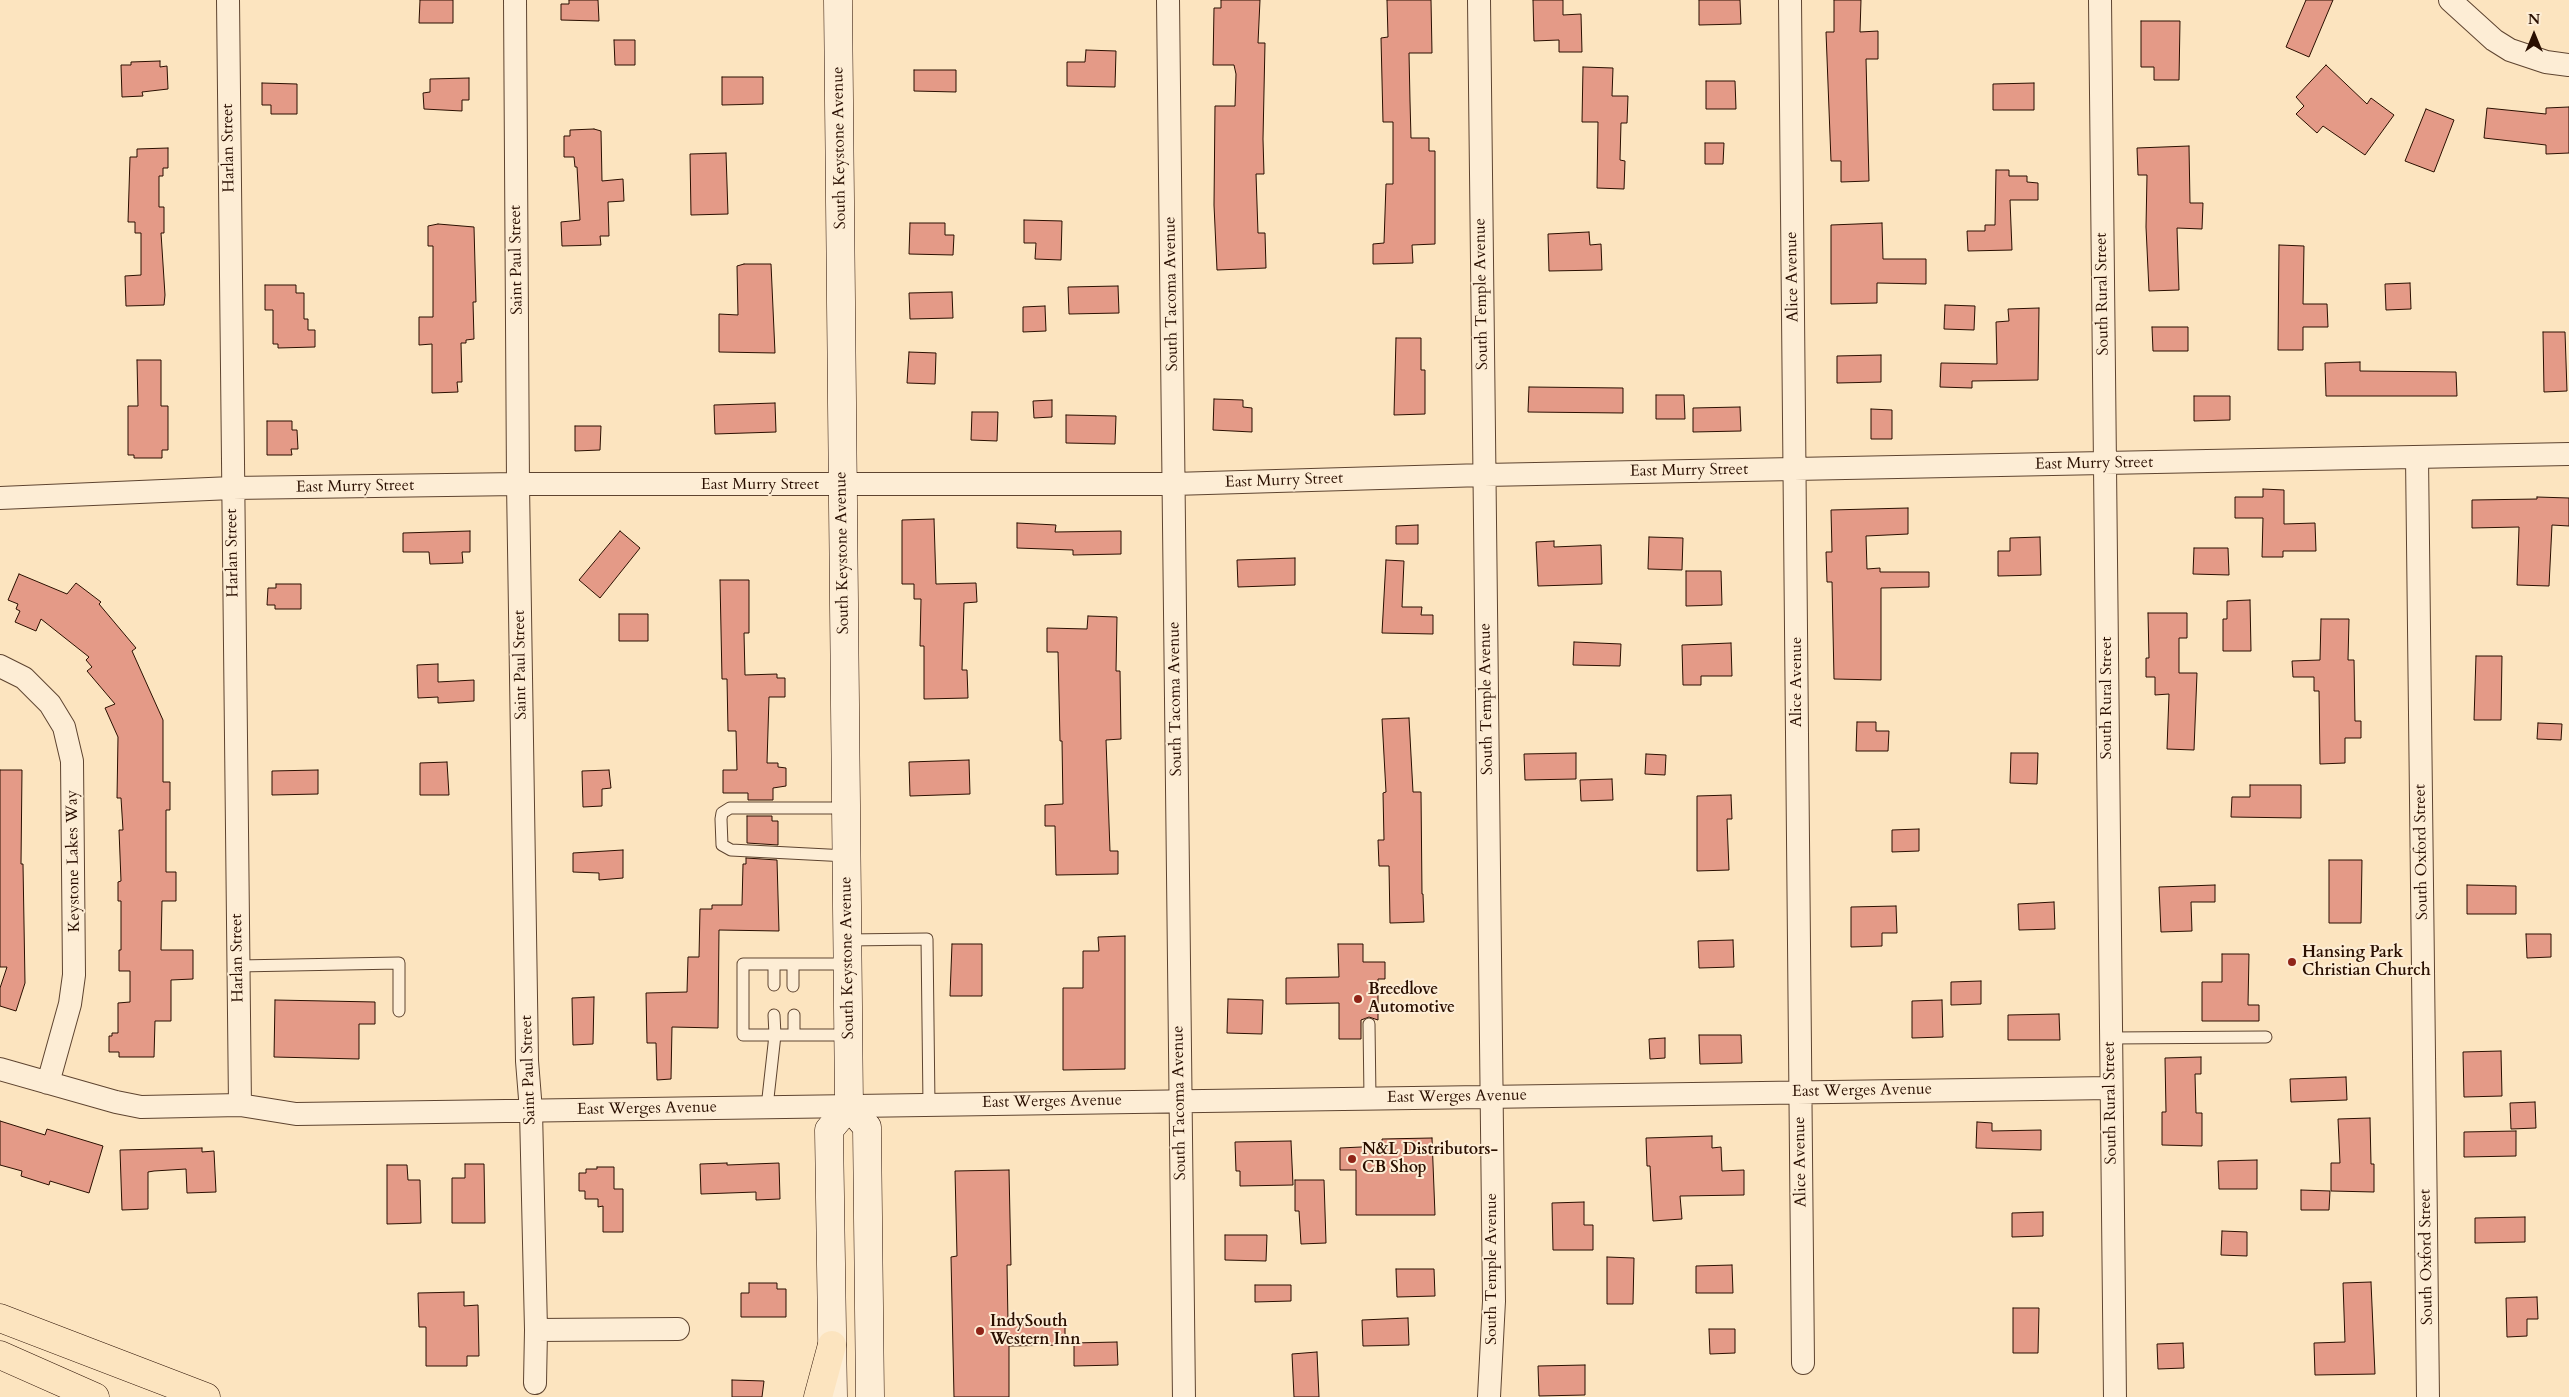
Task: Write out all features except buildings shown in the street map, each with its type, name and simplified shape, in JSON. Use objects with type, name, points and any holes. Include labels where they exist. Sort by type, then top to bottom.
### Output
[{"type":"highway","points":[[0,1318],[206,1397]]},
{"type":"highway","points":[[818,1397],[832,1345]]},
{"type":"highway","points":[[0,1355],[95,1397]]},
{"type":"main road","name":"South Keystone Avenue","points":[[838,0],[849,1106]]},
{"type":"main road","points":[[833,1397],[829,1130],[849,1106],[867,1127],[870,1397]]},
{"type":"street","name":"Harlan Street","points":[[228,0],[240,1105]]},
{"type":"street","name":"Saint Paul Street","points":[[515,0],[518,484],[527,1060],[531,1111],[536,1330],[535,1383]]},
{"type":"street","name":"South Tacoma Avenue","points":[[1168,0],[1184,1397]]},
{"type":"street","name":"South Temple Avenue","points":[[1479,0],[1494,1302],[1488,1397]]},
{"type":"street","name":"Alice Avenue","points":[[1790,0],[1803,1363]]},
{"type":"street","name":"South Rural Street","points":[[2100,0],[2115,1397]]},
{"type":"street","points":[[2450,0],[2486,34],[2510,50],[2546,62],[2569,65]]},
{"type":"street","name":"East Murry Street","points":[[0,498],[232,488],[518,484],[1173,484],[1484,475],[2569,454]]},
{"type":"street","name":"South Oxford Street","points":[[2417,458],[2428,1397]]},
{"type":"street","name":"Keystone Lakes Way","points":[[0,666],[24,678],[50,704],[64,727],[72,761],[74,975],[70,1004],[48,1083]]},
{"type":"street","name":"East Werges Avenue","points":[[0,1069],[140,1107],[240,1105],[296,1114],[2111,1088]]},
{"type":"street","points":[[536,1330],[678,1329]]},
{"type":"lane","points":[[846,808],[730,808],[722,813],[721,819],[722,846],[731,850],[847,856]]},
{"type":"lane","points":[[848,1035],[744,1035],[743,964],[793,964],[848,952],[927,939],[930,1105]]},
{"type":"lane","points":[[238,966],[399,963],[399,1011]]},
{"type":"lane","points":[[774,964],[774,985]]},
{"type":"lane","points":[[793,964],[793,986]]},
{"type":"lane","points":[[766,1107],[775,1035],[774,1014]]},
{"type":"lane","points":[[794,1015],[794,1035]]},
{"type":"lane","points":[[1369,1024],[1370,1098]]},
{"type":"lane","points":[[2110,1038],[2266,1037]]},
{"type":"place","name":"Hansing Park Christian Church","points":[[2292,962]]},
{"type":"place","name":"Breedlove Automotive","points":[[1358,999]]},
{"type":"place","name":"N&L Distributors- CB Shop","points":[[1352,1159]]},
{"type":"place","name":"IndySouth Western Inn","points":[[980,1331]]}]
